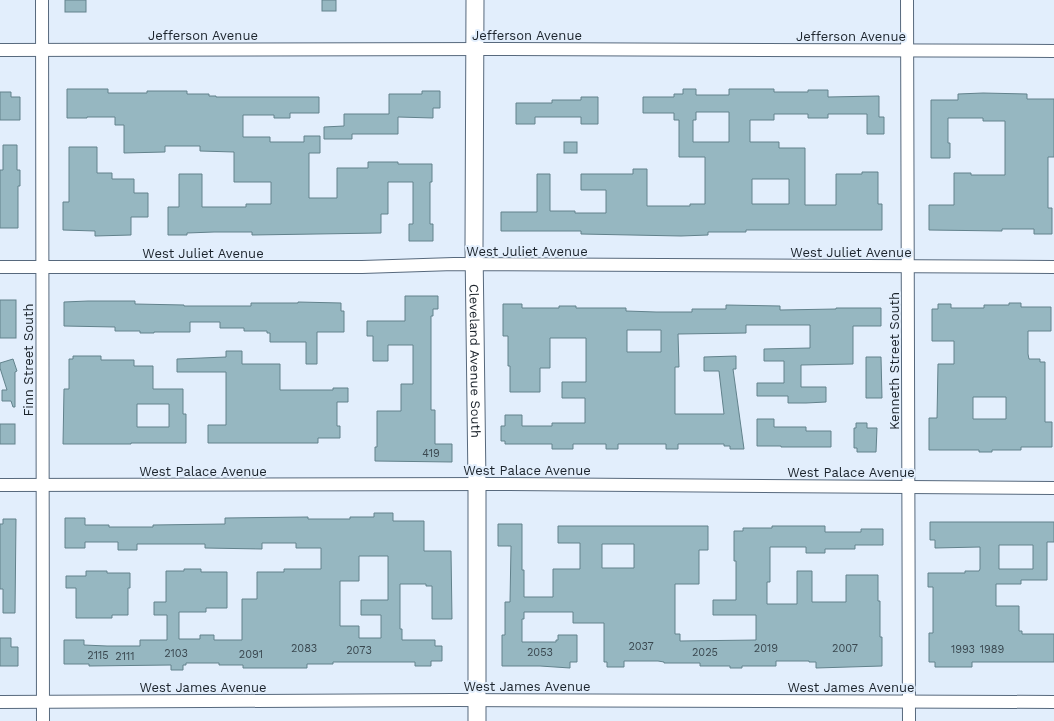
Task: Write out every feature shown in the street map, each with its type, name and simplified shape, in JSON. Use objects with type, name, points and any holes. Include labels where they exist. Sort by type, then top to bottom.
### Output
[{"type":"street","name":"Finn Street South","points":[[42,0],[42,721]]},
{"type":"street","name":"Cleveland Avenue South","points":[[475,0],[474,264],[477,484],[477,721]]},
{"type":"street","name":"Kenneth Street South","points":[[907,0],[909,721]]},
{"type":"street","name":"Jefferson Avenue","points":[[0,50],[475,49],[1054,51]]},
{"type":"street","name":"West Juliet Avenue","points":[[0,267],[362,267],[474,264],[1054,267]]},
{"type":"street","name":"West Palace Avenue","points":[[0,485],[477,484],[1054,488]]},
{"type":"street","name":"West James Avenue","points":[[0,702],[477,700],[1054,702]]},
{"type":"building","points":[[65,0],[86,0],[86,12],[65,12]]},
{"type":"building","points":[[322,0],[336,0],[336,11],[322,11]]},
{"type":"building","points":[[67,89],[108,89],[108,93],[187,91],[187,94],[209,94],[209,96],[216,97],[319,97],[319,113],[290,113],[290,118],[274,118],[274,115],[243,115],[243,137],[270,137],[270,142],[304,142],[304,136],[320,136],[320,153],[309,153],[309,198],[337,198],[337,168],[368,168],[368,162],[432,164],[432,182],[430,182],[430,224],[433,224],[433,241],[409,241],[409,224],[413,224],[413,182],[388,182],[388,214],[381,214],[381,233],[252,235],[252,232],[214,232],[187,233],[187,235],[168,235],[168,207],[179,207],[179,174],[202,174],[202,207],[246,207],[246,204],[271,204],[271,182],[234,182],[234,152],[200,151],[200,146],[165,146],[165,152],[124,153],[124,125],[115,125],[115,117],[67,118]]},
{"type":"building","points":[[683,89],[696,89],[696,95],[729,95],[729,89],[774,89],[774,92],[808,92],[808,90],[828,90],[828,97],[879,96],[879,117],[884,117],[884,134],[867,134],[867,114],[828,114],[828,118],[808,118],[808,114],[774,114],[774,120],[750,120],[750,142],[779,142],[779,148],[805,148],[805,205],[836,205],[836,174],[862,174],[862,172],[878,172],[878,204],[882,204],[882,230],[746,230],[746,232],[708,232],[708,235],[681,236],[581,234],[581,231],[501,231],[501,212],[537,212],[537,174],[550,174],[550,211],[606,213],[606,190],[581,190],[581,174],[633,174],[633,169],[647,169],[647,206],[690,206],[690,204],[705,204],[705,157],[679,157],[679,120],[674,120],[674,113],[643,113],[643,97],[674,97],[674,94],[683,94]],"holes":[[[696,112],[729,112],[729,142],[693,142],[693,120],[696,120]],[[752,179],[789,179],[789,204],[752,204]]]},
{"type":"building","points":[[422,91],[440,91],[440,108],[433,108],[433,118],[398,117],[398,134],[352,134],[352,139],[324,139],[324,127],[344,126],[344,114],[389,114],[389,94],[422,94]]},
{"type":"building","points":[[0,92],[11,92],[11,97],[20,97],[20,120],[0,120]]},
{"type":"building","points":[[958,94],[1027,94],[1027,99],[1054,99],[1054,157],[1048,157],[1048,208],[1052,208],[1052,234],[1034,234],[1034,229],[1002,229],[1002,231],[929,230],[929,205],[954,205],[954,173],[971,173],[971,175],[1005,175],[1005,121],[983,121],[983,118],[948,118],[948,143],[950,143],[950,158],[931,158],[931,100],[958,100]]},
{"type":"building","points":[[581,97],[598,97],[598,124],[581,124],[581,117],[535,117],[535,124],[516,124],[516,103],[552,103],[552,100],[581,100]]},
{"type":"building","points":[[564,142],[577,142],[577,153],[564,153]]},
{"type":"building","points":[[3,145],[17,145],[17,170],[20,170],[20,186],[18,186],[18,228],[0,228],[0,170],[3,170]]},
{"type":"building","points":[[69,147],[97,147],[97,173],[112,173],[112,179],[134,179],[134,193],[148,193],[148,217],[131,217],[131,235],[95,236],[95,231],[63,230],[63,202],[69,202]]},
{"type":"building","points":[[405,296],[438,296],[438,309],[433,309],[433,316],[431,316],[431,410],[435,410],[435,444],[452,444],[452,462],[375,461],[375,447],[377,447],[377,411],[401,411],[401,384],[413,384],[413,345],[388,345],[388,361],[373,361],[373,336],[367,336],[367,321],[405,321]]},
{"type":"building","points":[[0,300],[16,300],[16,338],[0,338]]},
{"type":"building","points":[[135,301],[135,304],[184,306],[251,306],[251,303],[298,302],[341,303],[341,311],[344,311],[344,332],[317,332],[317,364],[306,364],[306,342],[270,342],[270,333],[267,333],[267,331],[244,331],[244,328],[220,328],[220,322],[190,322],[190,332],[154,333],[140,333],[140,331],[115,331],[115,327],[64,326],[64,302]]},
{"type":"building","points":[[1009,303],[1021,303],[1021,307],[1051,307],[1051,331],[1028,331],[1028,354],[1029,359],[1040,359],[1040,362],[1045,362],[1045,422],[1052,422],[1052,447],[1021,447],[1021,450],[992,450],[992,452],[979,452],[979,450],[929,450],[929,418],[937,418],[938,364],[954,364],[954,341],[932,341],[932,309],[938,309],[938,304],[951,304],[951,308],[984,308],[984,305],[1009,305]],"holes":[[[973,397],[1006,397],[1006,419],[973,419]]]},
{"type":"building","points":[[503,304],[522,304],[522,308],[559,308],[559,306],[576,306],[576,308],[626,308],[626,311],[656,312],[692,312],[692,309],[726,309],[726,305],[780,306],[780,310],[881,308],[881,326],[853,326],[853,364],[801,365],[801,387],[826,387],[826,402],[788,403],[788,396],[757,396],[757,383],[784,383],[784,361],[764,361],[764,349],[810,348],[810,325],[746,325],[746,333],[678,334],[679,367],[675,367],[675,414],[724,414],[719,371],[704,371],[704,357],[736,356],[736,369],[733,369],[744,449],[730,449],[730,446],[724,446],[724,444],[678,444],[678,449],[666,449],[666,444],[618,444],[618,449],[606,449],[606,444],[573,444],[573,449],[552,449],[552,444],[505,444],[505,441],[501,441],[501,426],[505,426],[505,415],[522,415],[522,426],[552,426],[552,423],[585,423],[585,398],[562,398],[562,382],[586,382],[586,338],[550,338],[550,368],[540,368],[540,392],[510,392],[508,336],[503,336]],"holes":[[[627,330],[661,330],[661,352],[627,352]]]},
{"type":"building","points":[[226,351],[242,351],[242,364],[280,364],[280,390],[333,390],[333,388],[348,388],[348,402],[337,402],[337,426],[340,426],[340,438],[318,438],[318,443],[208,443],[208,425],[226,425],[226,372],[177,372],[177,359],[226,357]]},
{"type":"building","points":[[73,356],[101,356],[101,360],[134,360],[134,366],[153,366],[153,389],[183,389],[183,414],[186,414],[186,443],[63,444],[64,389],[69,389],[69,359],[73,359]],"holes":[[[137,404],[169,404],[169,427],[137,427]]]},
{"type":"building","points":[[866,357],[881,357],[882,398],[866,398]]},
{"type":"building","points":[[13,359],[17,371],[15,372],[15,407],[13,407],[11,401],[2,401],[2,390],[7,390],[0,368],[0,363]]},
{"type":"building","points":[[757,419],[774,419],[774,427],[806,427],[806,431],[831,431],[831,447],[757,446]]},
{"type":"building","points":[[856,423],[867,423],[867,428],[877,428],[876,452],[857,452],[857,448],[854,448],[854,428],[856,428]]},
{"type":"building","points":[[0,424],[15,424],[15,444],[0,444]]},
{"type":"building","points":[[374,513],[393,513],[393,521],[424,521],[424,551],[451,551],[452,619],[432,619],[432,586],[426,586],[426,584],[400,584],[400,629],[402,629],[402,640],[435,640],[435,646],[442,646],[442,661],[431,661],[431,666],[415,666],[415,662],[333,662],[333,664],[307,664],[307,668],[243,668],[243,665],[186,663],[186,665],[183,665],[183,670],[171,670],[171,665],[89,666],[89,664],[64,664],[64,640],[84,640],[84,645],[140,646],[140,640],[167,640],[167,615],[154,615],[154,602],[166,602],[166,571],[201,569],[201,572],[227,572],[227,608],[206,608],[206,612],[179,612],[179,639],[200,639],[200,635],[214,635],[214,640],[242,640],[242,599],[257,599],[257,572],[284,572],[284,569],[321,569],[321,548],[296,548],[296,543],[262,543],[262,549],[205,548],[205,544],[137,544],[137,550],[118,550],[118,542],[85,542],[85,548],[65,548],[65,518],[85,518],[85,525],[109,525],[109,527],[153,527],[153,525],[225,524],[225,518],[308,517],[308,519],[350,519],[350,517],[374,517]],"holes":[[[359,556],[388,556],[388,600],[361,600],[361,615],[381,615],[381,638],[359,638],[359,626],[340,626],[340,581],[359,581]]]},
{"type":"building","points":[[3,519],[16,519],[15,613],[3,613],[3,589],[0,589],[0,524],[3,524]]},
{"type":"building","points":[[930,522],[1054,522],[1054,542],[1047,542],[1047,580],[1021,580],[1021,584],[996,584],[996,606],[1019,606],[1019,631],[1022,631],[1022,634],[1054,634],[1054,662],[972,662],[972,667],[935,667],[935,662],[929,662],[929,633],[933,633],[933,587],[928,587],[928,573],[965,573],[965,571],[979,571],[980,569],[980,547],[935,548],[935,540],[930,540]],"holes":[[[999,545],[1033,545],[1033,569],[999,569]]]},
{"type":"building","points":[[498,524],[522,524],[522,570],[524,570],[524,597],[553,597],[553,569],[580,569],[580,543],[558,543],[558,526],[708,526],[708,550],[699,550],[699,584],[675,584],[675,634],[680,634],[680,641],[756,640],[756,615],[713,615],[713,600],[736,600],[734,531],[743,531],[743,528],[772,528],[772,526],[825,526],[825,532],[861,532],[861,529],[883,529],[883,545],[855,545],[855,549],[825,549],[825,553],[806,553],[806,547],[770,547],[770,582],[767,582],[767,604],[797,604],[797,571],[812,571],[812,602],[846,602],[846,575],[878,575],[880,637],[882,637],[882,666],[816,668],[816,662],[776,661],[776,666],[742,666],[742,668],[730,668],[730,666],[700,666],[700,663],[624,661],[624,667],[607,667],[607,662],[604,662],[604,623],[573,623],[573,612],[524,612],[524,619],[522,619],[522,642],[556,642],[556,640],[558,640],[558,635],[577,635],[577,662],[570,662],[570,668],[502,666],[502,635],[505,635],[505,602],[510,602],[511,546],[498,546]],"holes":[[[602,544],[634,544],[634,568],[602,568]]]},
{"type":"building","points":[[86,571],[130,573],[130,588],[128,588],[128,615],[112,615],[112,618],[76,618],[76,588],[66,588],[66,576],[86,576]]},
{"type":"building","points":[[0,638],[11,638],[11,647],[18,647],[18,666],[0,666]]}]
